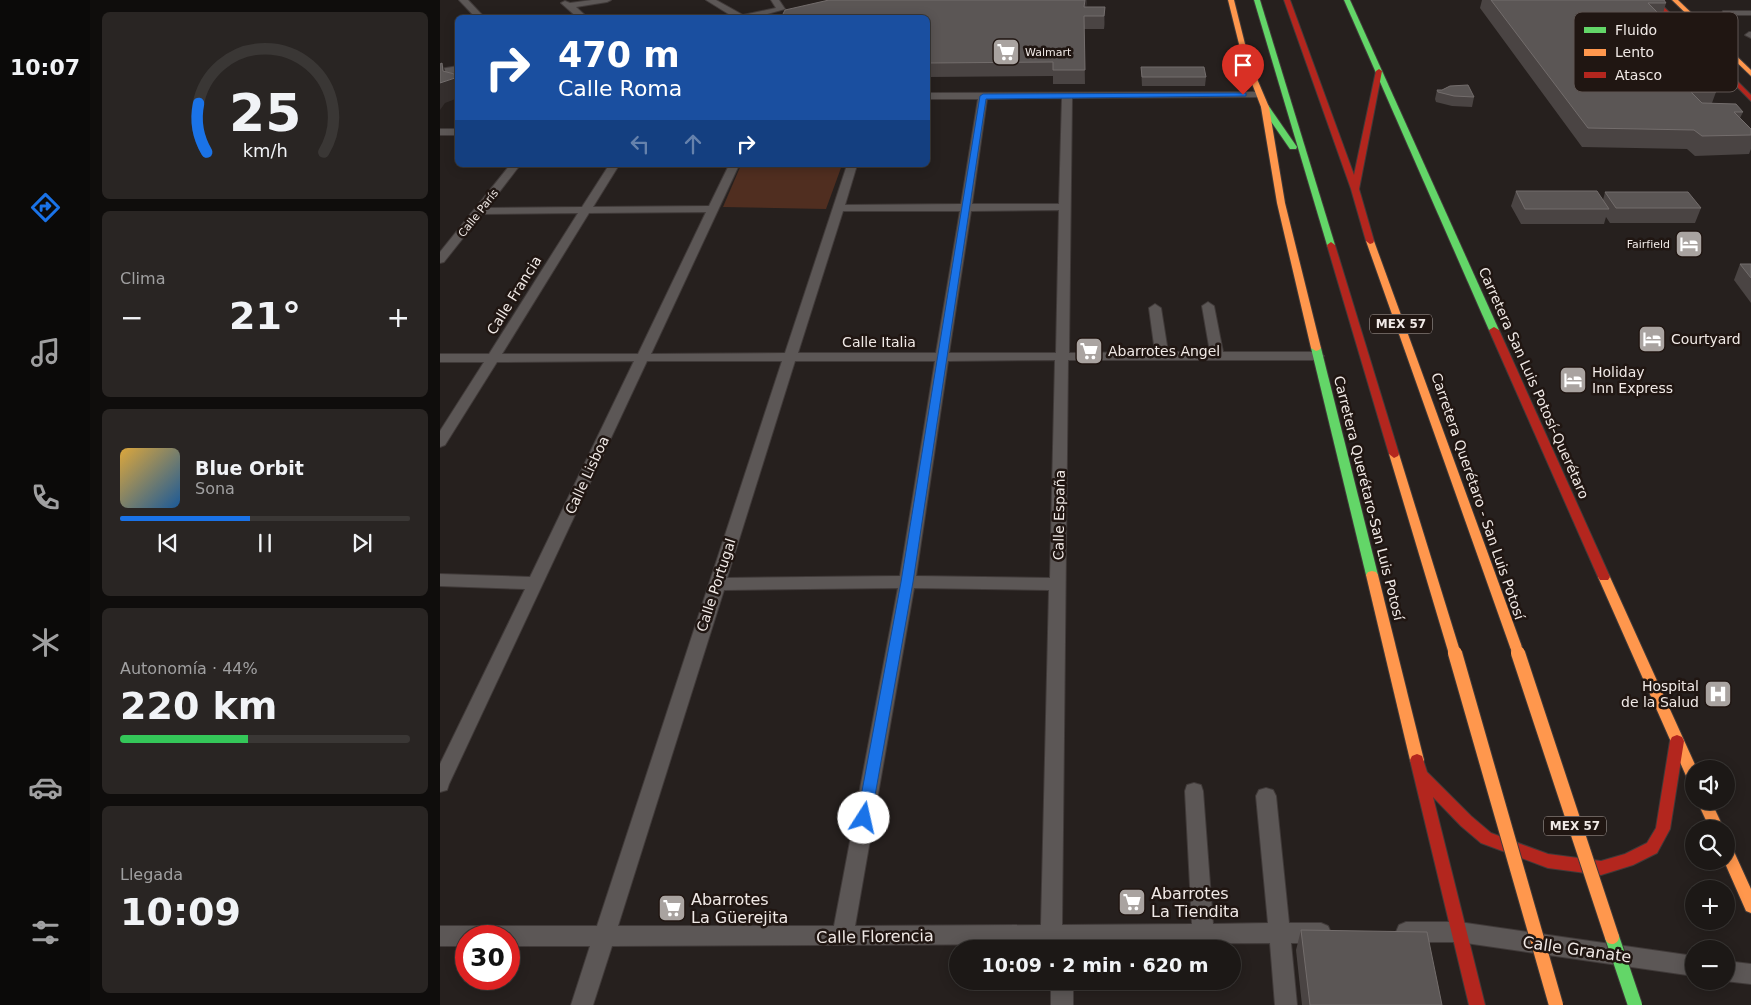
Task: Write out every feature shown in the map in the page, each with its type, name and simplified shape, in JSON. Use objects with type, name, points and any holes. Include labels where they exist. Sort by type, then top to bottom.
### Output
[{"type":"main road","name":"Carretera Querétaro-San Luis Potosí","points":[[1231,0],[1246,60],[1265,108],[1277,187],[1477,1005]]},
{"type":"main road","name":"MEX 57","points":[[1257,0],[1454,651],[1556,1005]]},
{"type":"main road","name":"Carretera Querétaro - San Luis Potosí","points":[[1286,0],[1355,189],[1366,229],[1516,647],[1635,1005]]},
{"type":"main road","name":"Carretera San Luis Potosí-Querétaro","points":[[1347,0],[1686,760]]},
{"type":"main road","points":[[1654,0],[1666,12]]},
{"type":"main road","points":[[1675,0],[1687,12]]},
{"type":"main road","points":[[1738,61],[1751,74]]},
{"type":"main road","points":[[1355,189],[1379,71]]},
{"type":"main road","points":[[1738,86],[1751,99]]},
{"type":"main road","points":[[1265,108],[1306,166]]},
{"type":"main road","points":[[1421,775],[1466,821],[1486,838],[1548,860],[1601,868],[1628,860],[1652,848],[1663,829],[1677,740]]},
{"type":"main road","points":[[1735,870],[1751,906]]},
{"type":"street","points":[[463,0],[478,15]]},
{"type":"street","points":[[566,3],[608,0]]},
{"type":"street","points":[[710,0],[736,15]]},
{"type":"street","points":[[750,15],[781,9],[775,0]]},
{"type":"street","points":[[566,3],[580,15]]},
{"type":"street","points":[[1738,14],[1751,14]]},
{"type":"street","points":[[440,72],[455,70]]},
{"type":"street","points":[[930,96],[1259,94]]},
{"type":"street","points":[[843,936],[907,582],[983,96]]},
{"type":"street","name":"Calle España","points":[[1058,939],[1057,584],[1067,96]]},
{"type":"street","name":"Calle París","points":[[440,260],[513,167]]},
{"type":"street","name":"Calle Francia","points":[[440,442],[613,167]]},
{"type":"street","name":"Calle Lisboa","points":[[440,784],[733,167]]},
{"type":"street","name":"Calle Portugal","points":[[582,1005],[851,167]]},
{"type":"street","points":[[837,208],[1065,207]]},
{"type":"street","points":[[479,211],[713,209]]},
{"type":"street","points":[[1208,306],[1217,356]]},
{"type":"street","points":[[1155,308],[1162,356]]},
{"type":"street","name":"Calle Italia","points":[[440,358],[1318,356]]},
{"type":"street","points":[[440,580],[536,582]]},
{"type":"street","points":[[716,584],[907,582],[1057,584]]},
{"type":"street","points":[[1194,791],[1203,933]]},
{"type":"street","points":[[1266,796],[1286,1005]]},
{"type":"street","name":"Calle Florencia","points":[[440,936],[843,936],[1058,939],[1203,933],[1336,932]]},
{"type":"street","points":[[1384,932],[1460,932]]},
{"type":"street","name":"Calle Granate","points":[[1460,932],[1685,965]]},
{"type":"street","points":[[1735,971],[1751,974]]},
{"type":"street","points":[[1062,990],[1062,1005]]},
{"type":"shaded area","points":[[740,167],[841,167],[826,209],[723,207]]},
{"type":"building","name":"Walmart","points":[[829,0],[1085,0],[1084,7],[1105,7],[1104,16],[1084,16],[1085,70],[1053,70],[1053,62],[930,63],[930,15],[782,15],[785,10]]},
{"type":"building","points":[[1491,0],[1664,0],[1666,3],[1648,3],[1657,12],[1574,12],[1574,92],[1691,92],[1702,103],[1736,104],[1743,112],[1734,112],[1751,129],[1751,135],[1702,136],[1694,130],[1588,128]]},
{"type":"building","points":[[442,63],[443,71],[455,74],[455,78],[440,83],[440,64]]},
{"type":"building","points":[[1141,67],[1204,67],[1206,77],[1142,77]]},
{"type":"building","points":[[1468,85],[1474,97],[1454,96],[1438,92],[1437,90],[1450,86]]},
{"type":"building","points":[[1516,191],[1597,191],[1609,209],[1525,209]]},
{"type":"building","points":[[1605,192],[1688,192],[1701,208],[1616,208]]},
{"type":"building","points":[[1740,264],[1751,264],[1751,278]]},
{"type":"building","points":[[1301,930],[1427,932],[1442,1005],[1310,1005]]},
{"type":"traffic: fast","points":[[1257,0],[1331,245]]},
{"type":"traffic: fast","points":[[1347,0],[1494,330]]},
{"type":"traffic: fast","points":[[1265,107],[1293,147]]},
{"type":"traffic: fast","points":[[1316,348],[1372,575]]},
{"type":"traffic: fast","points":[[1612,937],[1635,1005]]},
{"type":"traffic: slow","points":[[1231,0],[1246,60],[1265,107],[1281,203],[1316,348]]},
{"type":"traffic: slow","points":[[1675,0],[1687,12]]},
{"type":"traffic: slow","points":[[1738,61],[1751,74]]},
{"type":"traffic: slow","points":[[1370,241],[1516,647]]},
{"type":"traffic: slow","points":[[1394,454],[1454,651]]},
{"type":"traffic: slow","points":[[1372,575],[1417,760]]},
{"type":"traffic: slow","points":[[1604,577],[1686,760]]},
{"type":"traffic: slow","points":[[1516,647],[1612,937]]},
{"type":"traffic: slow","points":[[1454,651],[1556,1005]]},
{"type":"traffic: slow","points":[[1708,810],[1713,820]]},
{"type":"traffic: slow","points":[[1735,870],[1751,906]]},
{"type":"traffic: jam","points":[[1287,0],[1355,189],[1370,241]]},
{"type":"traffic: jam","points":[[1654,0],[1666,12]]},
{"type":"traffic: jam","points":[[1355,189],[1379,71]]},
{"type":"traffic: jam","points":[[1738,86],[1751,99]]},
{"type":"traffic: jam","points":[[1331,245],[1394,454]]},
{"type":"traffic: jam","points":[[1494,330],[1604,577]]},
{"type":"traffic: jam","points":[[1421,775],[1466,821],[1486,838],[1548,861],[1601,868],[1628,860],[1652,848],[1663,829],[1677,741]]},
{"type":"traffic: jam","points":[[1417,760],[1477,1005]]},
{"type":"place","name":"Walmart","points":[[1006,52]]},
{"type":"place","name":"Fairfield","points":[[1689,244]]},
{"type":"place","name":"Courtyard","points":[[1652,339]]},
{"type":"place","name":"Abarrotes Angel","points":[[1089,351]]},
{"type":"place","name":"Holiday Inn Express","points":[[1573,380]]},
{"type":"place","name":"Hospital de la Salud","points":[[1718,694]]},
{"type":"place","name":"Abarrotes La Tiendita","points":[[1132,902]]},
{"type":"place","name":"Abarrotes La Güerejita","points":[[672,908]]},
{"type":"route","points":[[864,818],[907,582],[983,96],[1243,95]]}]
